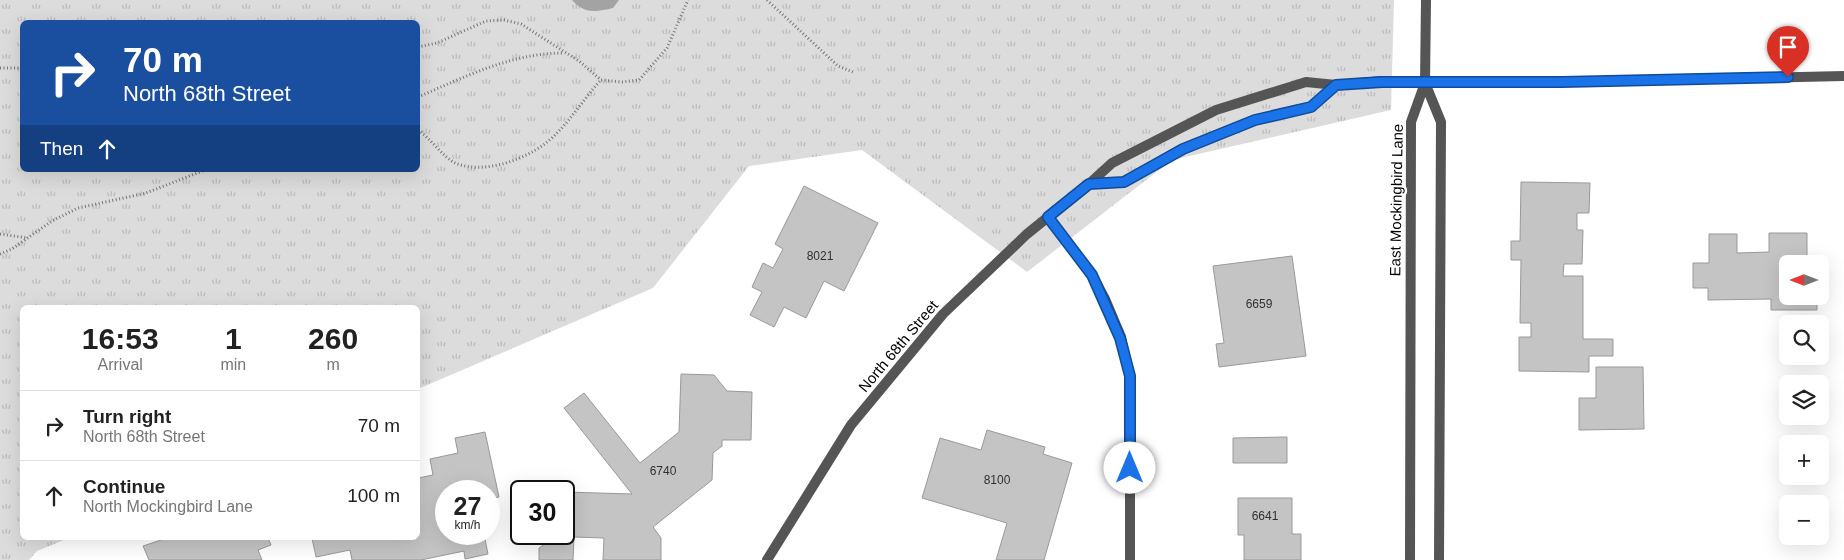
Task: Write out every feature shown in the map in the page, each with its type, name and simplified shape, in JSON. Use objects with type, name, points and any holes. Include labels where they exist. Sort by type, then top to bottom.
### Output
[{"type":"street","points":[[1426,0],[1426,82],[1441,122],[1440,560]]},
{"type":"street","name":"North 68th Street","points":[[767,560],[850,425],[943,314],[1027,234],[1089,184],[1112,162],[1216,110],[1306,82],[1336,85],[1382,82],[1572,82],[1844,76]]},
{"type":"street","name":"East Mockingbird Lane","points":[[1410,560],[1411,122],[1426,82]]},
{"type":"street","points":[[1089,184],[1124,182],[1183,149],[1255,120],[1311,107],[1336,85]]},
{"type":"street","points":[[1048,217],[1092,275],[1105,300],[1123,347],[1130,376],[1130,560]]},
{"type":"path","points":[[420,47],[436,44],[486,21],[504,20],[521,24],[579,61],[602,80],[622,82],[639,80],[650,70],[667,48],[688,0]]},
{"type":"path","points":[[768,0],[838,66],[853,72]]},
{"type":"path","points":[[420,95],[502,61],[546,53],[564,53]]},
{"type":"path","points":[[0,68],[20,68]]},
{"type":"path","points":[[420,132],[453,162],[470,168],[490,167],[512,162],[556,135],[589,93],[602,80]]},
{"type":"path","points":[[0,254],[52,221],[78,208],[146,193],[200,172]]},
{"type":"path","points":[[0,234],[28,238]]},
{"type":"green space","points":[[0,0],[1394,0],[1391,110],[1172,160],[1027,272],[862,150],[749,166],[653,288],[420,388],[420,305],[20,305],[20,540],[64,540],[37,551],[29,560],[0,560]]},
{"type":"shaded area","points":[[572,0],[619,0],[613,8],[591,11],[581,8]]},
{"type":"building","points":[[1521,182],[1590,183],[1589,213],[1577,213],[1577,230],[1583,230],[1582,264],[1564,264],[1563,276],[1583,276],[1583,339],[1613,339],[1613,356],[1589,356],[1589,372],[1519,371],[1519,337],[1531,337],[1531,323],[1520,323],[1521,260],[1511,260],[1511,241],[1520,241]]},
{"type":"building","points":[[804,186],[878,223],[844,291],[824,281],[806,318],[784,307],[774,327],[750,315],[762,292],[752,287],[763,263],[773,268],[783,249],[775,244]]},
{"type":"building","points":[[1769,233],[1807,233],[1807,255],[1779,255],[1779,305],[1817,305],[1817,310],[1771,310],[1771,299],[1708,300],[1708,288],[1693,288],[1693,263],[1709,263],[1709,234],[1737,234],[1737,253],[1769,252]]},
{"type":"building","points":[[1292,256],[1306,356],[1219,367],[1216,344],[1224,343],[1213,266]]},
{"type":"building","points":[[1596,367],[1643,367],[1644,429],[1579,430],[1579,398],[1596,398]]},
{"type":"building","points":[[681,374],[714,375],[727,391],[752,392],[751,440],[722,440],[722,446],[713,453],[712,480],[653,527],[661,538],[661,560],[603,560],[604,538],[575,537],[575,492],[632,494],[564,408],[584,393],[640,463],[679,432]]},
{"type":"building","points":[[987,430],[1045,447],[1043,454],[1072,463],[1044,560],[996,560],[1007,523],[922,498],[940,438],[981,450]]},
{"type":"building","points":[[485,432],[495,480],[435,480],[435,545],[486,545],[488,554],[465,559],[464,551],[421,560],[352,560],[350,550],[316,557],[312,540],[420,540],[420,478],[433,475],[430,459],[458,453],[455,438]]},
{"type":"building","points":[[1287,437],[1287,463],[1233,463],[1233,438]]},
{"type":"building","points":[[1238,498],[1292,498],[1292,534],[1301,534],[1301,560],[1244,560],[1244,535],[1238,535]]},
{"type":"building","points":[[161,540],[269,540],[271,545],[258,550],[262,560],[149,560],[143,546]]},
{"type":"building","points":[[543,545],[574,545],[573,560],[539,560],[539,548]]},
{"type":"route","points":[[1130,468],[1130,376],[1120,338],[1105,300],[1092,275],[1048,217],[1089,184],[1124,182],[1183,149],[1255,120],[1311,107],[1336,85],[1382,82],[1562,82],[1788,77]]}]
